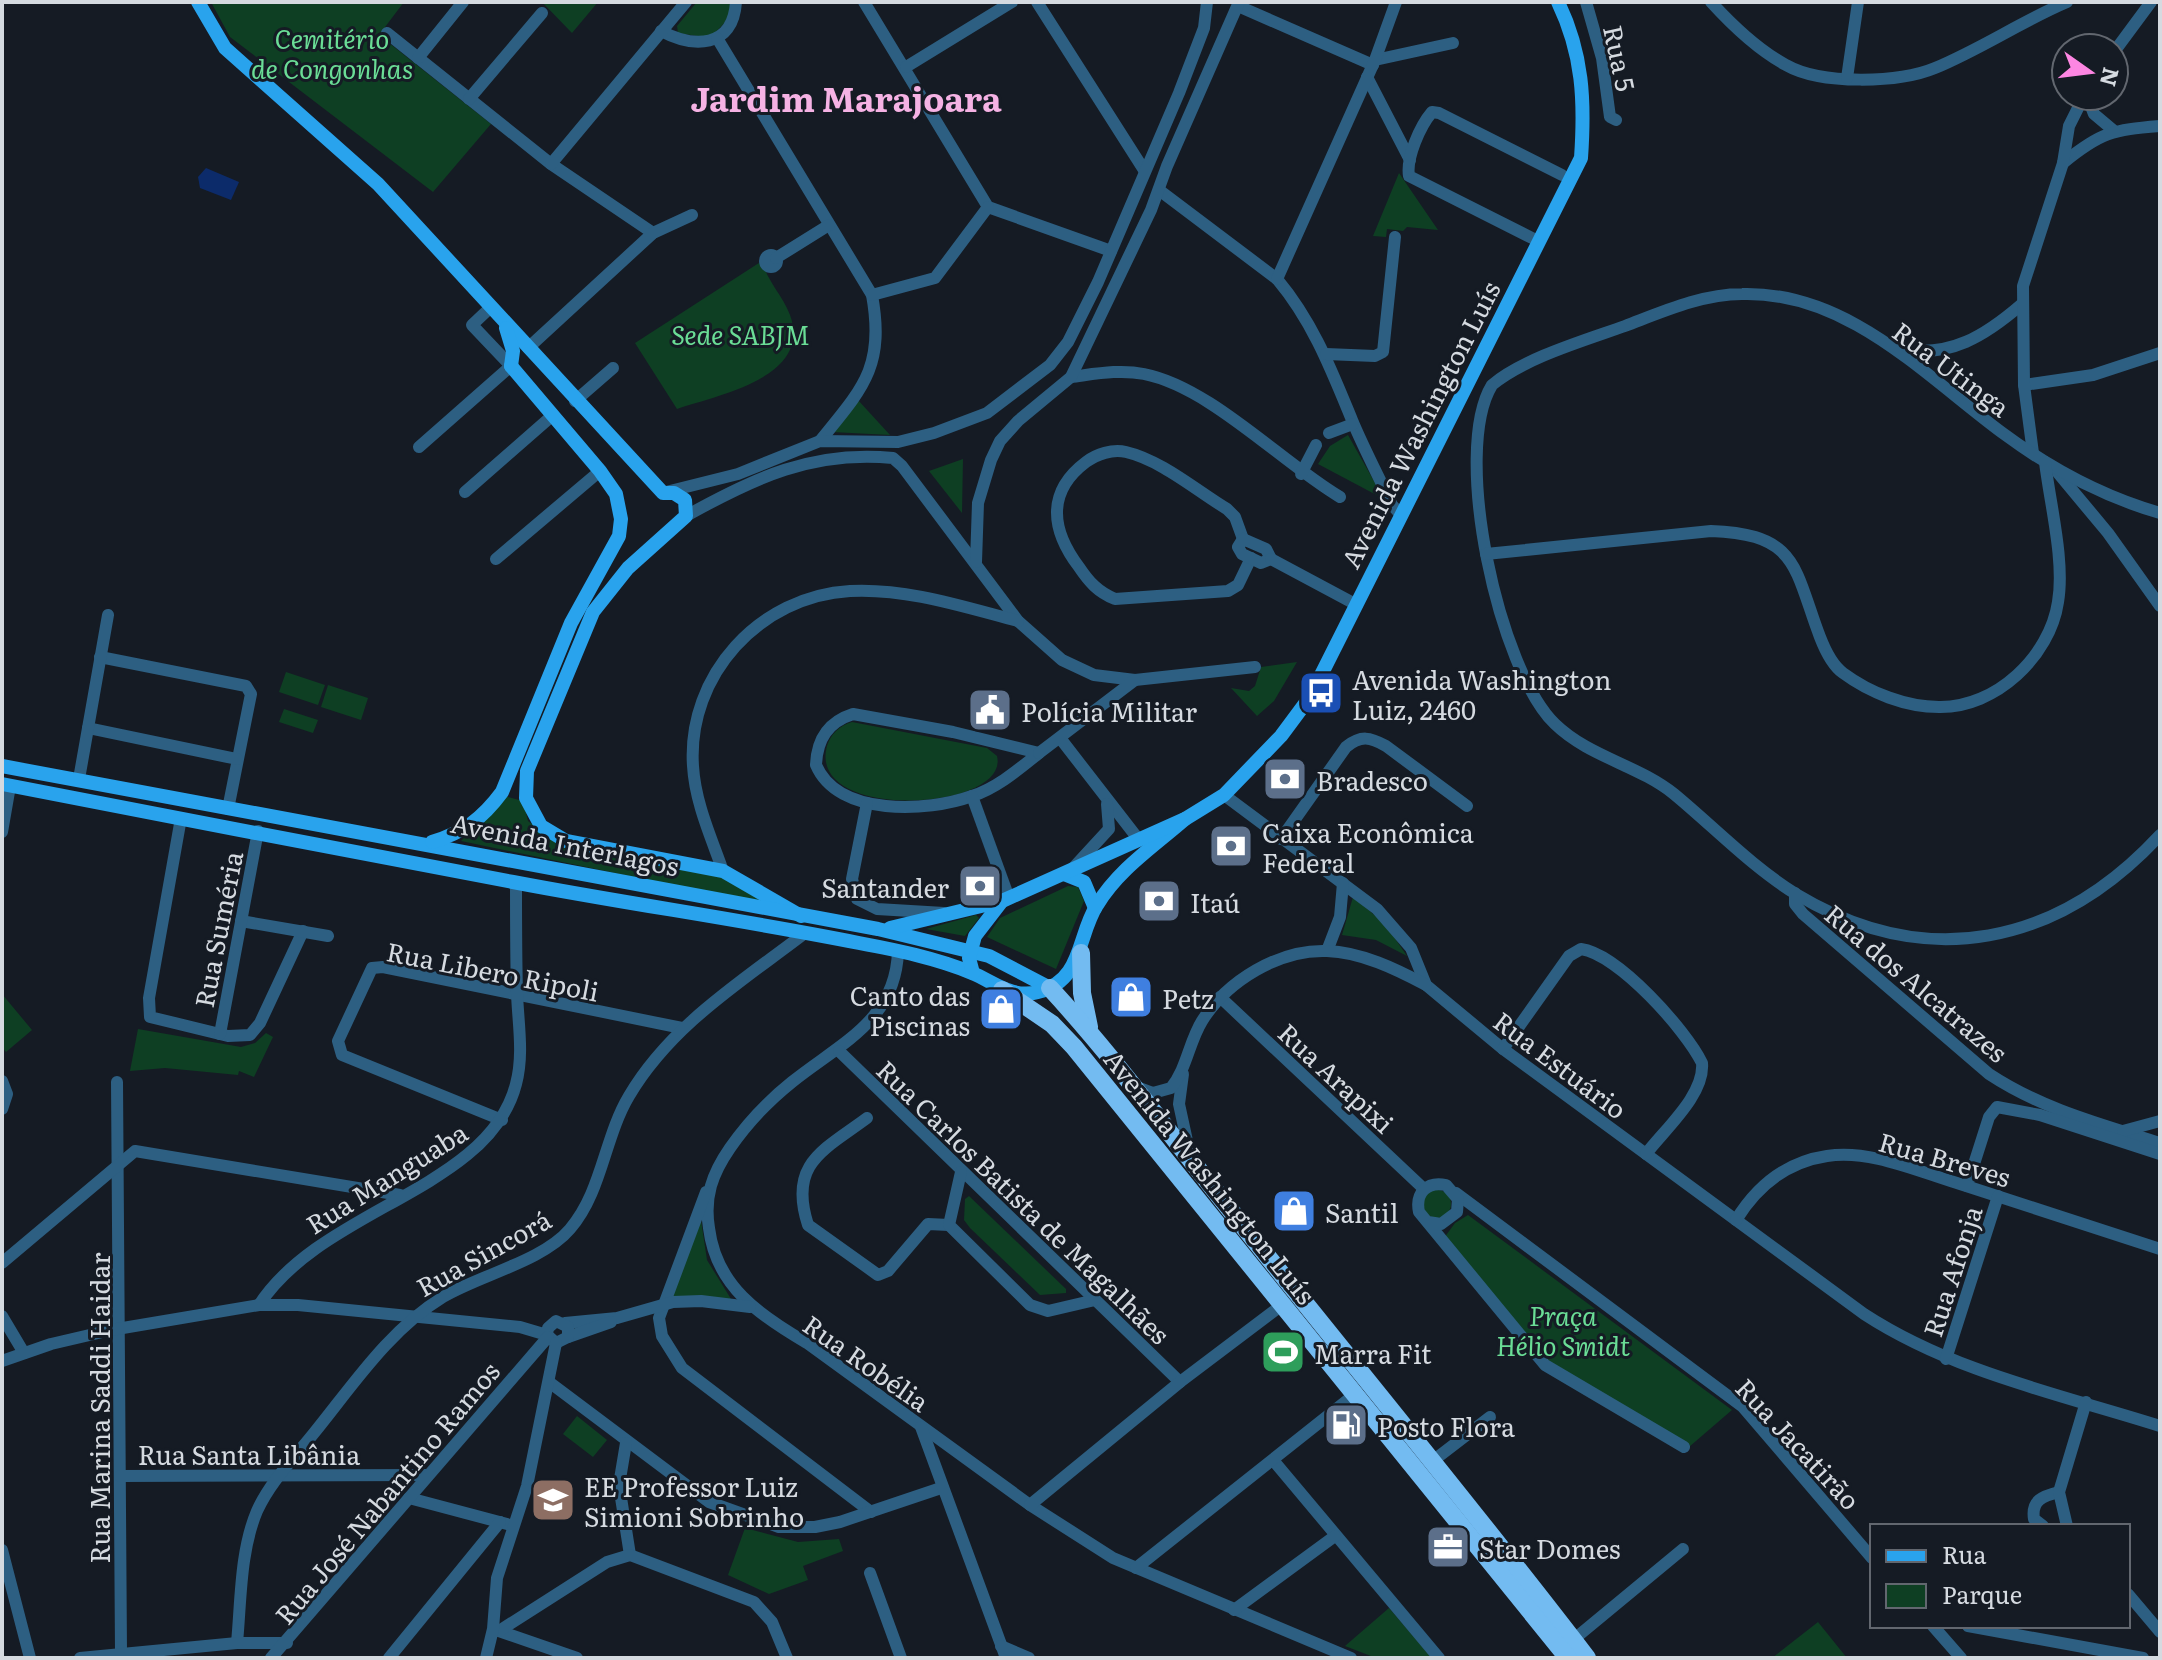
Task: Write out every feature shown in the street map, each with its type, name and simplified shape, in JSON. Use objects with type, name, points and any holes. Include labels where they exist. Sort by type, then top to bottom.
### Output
[{"type":"highway","points":[[1081,953],[1083,1007],[1091,1033]]},
{"type":"highway","name":"Avenida Interlagos","points":[[1050,988],[1091,1033]]},
{"type":"highway","name":"Avenida Washington Luís","points":[[1002,990],[1052,1024],[1074,1047],[1354,1395],[1570,1649],[1587,1658]]},
{"type":"highway","name":"Avenida Washington Luís","points":[[1091,1033],[1197,1170],[1434,1460],[1570,1649]]},
{"type":"main road","points":[[198,2],[225,48],[378,184],[663,493],[674,493],[685,500],[686,516],[628,568],[577,626],[527,771],[526,798],[541,826],[566,841],[723,871],[801,916]]},
{"type":"main road","name":"Avenida Washington Luís","points":[[1081,953],[1095,908],[1131,862],[1185,819],[1224,795],[1281,736],[1305,704],[1357,605],[1581,158],[1584,98],[1581,66],[1572,31],[1558,2]]},
{"type":"main road","points":[[428,843],[464,832],[490,809],[502,792],[619,536],[620,506],[600,471],[511,366],[513,351],[503,321]]},
{"type":"main road","points":[[511,366],[527,361],[540,362]]},
{"type":"main road","name":"Avenida Interlagos","points":[[2,766],[878,929],[1010,964],[1050,988]]},
{"type":"main road","name":"Avenida Interlagos","points":[[6,785],[516,883],[898,951],[973,973]]},
{"type":"main road","points":[[502,792],[526,798]]},
{"type":"main road","name":"Avenida Washington Luís","points":[[970,951],[983,923],[1006,900],[1185,819]]},
{"type":"main road","points":[[459,871],[455,859],[464,832]]},
{"type":"main road","points":[[1067,872],[1084,882],[1095,908]]},
{"type":"main road","points":[[878,929],[1006,900]]},
{"type":"main road","points":[[970,951],[973,973]]},
{"type":"main road","points":[[1002,990],[1026,994],[1050,988],[1070,971],[1081,953]]},
{"type":"main road","name":"Avenida Washington Luís","points":[[973,973],[1002,990]]},
{"type":"street","points":[[418,58],[463,2]]},
{"type":"street","points":[[551,164],[686,2]]},
{"type":"street","points":[[661,31],[687,43],[717,38],[732,18],[736,2]]},
{"type":"street","points":[[864,2],[988,207],[1111,251]]},
{"type":"street","points":[[906,67],[1012,2]]},
{"type":"street","points":[[1037,2],[1144,170]]},
{"type":"street","points":[[663,493],[738,474],[820,441],[898,442],[987,413],[1050,365],[1068,342],[1111,251],[1204,28],[1207,2]]},
{"type":"street","points":[[1277,279],[1372,67],[1396,2]]},
{"type":"street","name":"Rua 5","points":[[1586,2],[1602,58],[1610,117],[1616,120]]},
{"type":"street","points":[[1711,2],[1756,44],[1786,65],[1847,78],[1896,78],[1934,68],[2067,2]]},
{"type":"street","points":[[1847,78],[1858,2]]},
{"type":"street","points":[[2129,32],[2151,2]]},
{"type":"street","points":[[976,562],[978,503],[1000,441],[1018,421],[1071,377],[1120,281],[1239,4],[1372,67],[1453,43]]},
{"type":"street","points":[[469,99],[542,13]]},
{"type":"street","points":[[387,33],[551,164],[653,233]]},
{"type":"street","points":[[717,38],[872,295],[878,338],[864,386],[820,441],[819,459]]},
{"type":"street","points":[[1372,67],[1410,160]]},
{"type":"street","points":[[1534,239],[1414,179],[1408,173],[1410,160],[1429,114],[1435,112],[1562,175]]},
{"type":"street","points":[[2033,453],[2024,385],[2022,304],[2034,245],[2063,163],[2069,126],[2077,112]]},
{"type":"street","points":[[2093,112],[2113,130]]},
{"type":"street","points":[[2063,163],[2095,138],[2113,130],[2160,126]]},
{"type":"street","points":[[1159,190],[1277,279],[1310,322],[1353,424],[1392,505],[1401,515]]},
{"type":"street","points":[[872,295],[935,278],[954,258],[988,207]]},
{"type":"street","points":[[528,348],[653,233],[692,215]]},
{"type":"street","points":[[776,258],[829,225]]},
{"type":"street","points":[[1326,354],[1375,356],[1383,352],[1395,237]]},
{"type":"street","name":"Rua Utinga","points":[[1488,392],[1507,374],[1667,310],[1732,294],[1769,295],[1806,303],[1897,348],[1966,406],[2051,466],[2160,513]]},
{"type":"street","points":[[1897,348],[1916,352],[1952,349],[1972,342],[2022,304]]},
{"type":"street","points":[[419,447],[511,366],[472,325],[491,307]]},
{"type":"street","points":[[2024,385],[2093,375],[2160,353]]},
{"type":"street","points":[[575,401],[613,368]]},
{"type":"street","points":[[1071,377],[1126,372],[1170,382],[1213,406],[1301,474],[1340,497]]},
{"type":"street","name":"Rua dos Alcatrazes","points":[[1488,392],[1477,459],[1479,508],[1486,554],[1511,643],[1532,691],[1552,721],[1590,750],[1669,790],[1795,893],[1846,920],[1904,936],[1939,940],[2009,934],[2065,912],[2091,895],[2160,835]]},
{"type":"street","points":[[465,492],[553,415]]},
{"type":"street","points":[[1329,433],[1353,424]]},
{"type":"street","points":[[1301,474],[1316,445]]},
{"type":"street","points":[[1251,558],[1238,585],[1228,591],[1115,599],[1101,593],[1061,541],[1054,511],[1059,493],[1074,471],[1094,457],[1125,452],[1143,458],[1227,509],[1235,517],[1243,539],[1266,549],[1271,559],[1357,605]]},
{"type":"street","points":[[686,516],[740,485],[819,459],[893,458],[976,562],[1018,621],[1062,660],[1094,675],[1135,680],[1255,667]]},
{"type":"street","points":[[1486,554],[1711,531],[1741,532],[1759,537],[1777,547],[1796,568],[1822,642],[1841,672],[1886,696],[1910,704],[1941,708],[1988,694],[2014,678],[2039,650],[2050,630],[2059,597],[2051,466]]},
{"type":"street","points":[[2051,466],[2122,551],[2160,606]]},
{"type":"street","points":[[496,559],[600,471]]},
{"type":"street","points":[[1243,539],[1238,549],[1264,563],[1271,559]]},
{"type":"street","points":[[723,871],[697,793],[693,738],[700,702],[716,672],[751,628],[783,607],[809,598],[849,591],[897,594],[1018,621]]},
{"type":"street","points":[[79,779],[108,615]]},
{"type":"street","points":[[100,657],[244,684],[251,694],[228,809]]},
{"type":"street","points":[[1039,753],[953,732],[853,714],[837,719],[825,731],[816,765],[828,786],[867,803],[933,804],[972,796],[1001,782],[1135,680]]},
{"type":"street","points":[[88,728],[237,759]]},
{"type":"street","points":[[1060,738],[1139,840]]},
{"type":"street","points":[[1281,839],[1346,747],[1360,738],[1373,738],[1386,746],[1467,806]]},
{"type":"street","points":[[2,832],[6,785]]},
{"type":"street","name":"Rua Estuário","points":[[1224,795],[1343,883],[1395,928],[1411,948],[1426,985],[1503,1049],[1736,1220],[1904,1335],[1946,1359],[1979,1364],[2160,1426]]},
{"type":"street","points":[[972,796],[1006,900]]},
{"type":"street","points":[[1067,872],[1109,829],[1106,800]]},
{"type":"street","points":[[867,803],[852,879],[857,899],[877,909],[951,913]]},
{"type":"street","points":[[181,818],[149,998],[149,1014],[153,1020],[239,1038],[255,1032],[303,931]]},
{"type":"street","name":"Rua Suméria","points":[[220,1034],[258,831]]},
{"type":"street","name":"Rua Manguaba","points":[[259,1305],[280,1276],[301,1257],[400,1195],[457,1164],[476,1150],[502,1120],[510,1104],[520,1065],[516,883]]},
{"type":"street","points":[[1327,951],[1340,917],[1343,883]]},
{"type":"street","name":"Rua dos Alcatrazes","points":[[1795,893],[1795,904],[1803,914],[1989,1074],[2024,1095],[2091,1124],[2160,1143]]},
{"type":"street","points":[[241,921],[328,936]]},
{"type":"street","name":"Rua Sincorá","points":[[237,1643],[251,1534],[263,1498],[281,1474],[385,1346],[414,1318],[453,1291],[552,1245],[570,1229],[590,1199],[611,1133],[628,1097],[682,1028],[805,933]]},
{"type":"street","points":[[1503,1049],[1569,956],[1581,949],[1598,954],[1647,994],[1702,1063],[1703,1073],[1694,1092],[1646,1154]]},
{"type":"street","points":[[871,1512],[682,1368],[662,1336],[659,1318],[709,1185],[748,1122],[796,1079],[839,1051],[880,1008],[893,984],[898,951]]},
{"type":"street","points":[[1130,1083],[1153,1093],[1165,1092],[1176,1081],[1201,1022],[1220,997],[1275,961],[1327,951],[1376,962],[1426,985]]},
{"type":"street","name":"Rua Libero Ripoli","points":[[502,1120],[348,1058],[337,1045],[374,966],[682,1028]]},
{"type":"street","name":"Rua Arapixi","points":[[1220,997],[1424,1189]]},
{"type":"street","name":"Rua Carlos Batista de Magalhães","points":[[839,1051],[1180,1382]]},
{"type":"street","points":[[1186,1059],[1179,1104],[1187,1145],[1197,1170]]},
{"type":"street","points":[[2,1081],[7,1094],[2,1109]]},
{"type":"street","name":"Rua Marina Saddi Haidar","points":[[117,1082],[121,1652]]},
{"type":"street","points":[[1967,1186],[1989,1117],[1998,1107],[2040,1115],[2160,1154]]},
{"type":"street","points":[[867,1118],[814,1157],[805,1171],[801,1184],[808,1225],[878,1275],[888,1271],[928,1224],[949,1225],[1035,1309],[1048,1311],[1095,1300]]},
{"type":"street","points":[[2123,1131],[2160,1121]]},
{"type":"street","points":[[2,1263],[135,1151],[144,1150],[400,1195]]},
{"type":"street","name":"Rua Breves","points":[[1736,1220],[1753,1195],[1775,1175],[1794,1165],[1830,1155],[1878,1160],[2160,1249]]},
{"type":"street","points":[[949,1225],[961,1172]]},
{"type":"street","points":[[1428,1222],[1441,1224],[1453,1218],[1459,1206],[1456,1193],[1440,1183],[1424,1189],[1418,1206],[1428,1222],[1545,1365],[1684,1447]]},
{"type":"street","name":"Rua Robélia","points":[[709,1185],[708,1221],[718,1265],[735,1292],[754,1307],[1030,1505],[1136,1568],[1351,1658]]},
{"type":"street","name":"Rua Jacatirão","points":[[1456,1193],[1743,1407],[1870,1556]]},
{"type":"street","name":"Rua Afonja","points":[[1946,1359],[1998,1196]]},
{"type":"street","points":[[2,1361],[119,1328],[259,1305],[298,1305],[520,1327],[557,1335],[665,1304],[701,1301],[754,1307]]},
{"type":"street","points":[[1030,1505],[1180,1382],[1282,1305]]},
{"type":"street","points":[[2,1316],[24,1353]]},
{"type":"street","points":[[486,1658],[496,1630],[497,1578],[515,1527],[557,1335]]},
{"type":"street","name":"Rua José Nabantino Ramos","points":[[271,1658],[533,1353],[557,1335]]},
{"type":"street","points":[[549,1382],[626,1443],[709,1502],[779,1527],[815,1527],[941,1488]]},
{"type":"street","points":[[1136,1568],[1354,1395]]},
{"type":"street","points":[[2061,1524],[2065,1506],[2059,1492],[2086,1402]]},
{"type":"street","points":[[1434,1460],[1490,1417]]},
{"type":"street","points":[[921,1427],[1004,1652],[1029,1658]]},
{"type":"street","points":[[626,1443],[619,1485],[630,1555]]},
{"type":"street","points":[[1273,1460],[1439,1658]]},
{"type":"street","name":"Rua Santa Libânia","points":[[120,1476],[427,1475]]},
{"type":"street","points":[[2040,1524],[2034,1519],[2034,1506],[2041,1497],[2059,1492]]},
{"type":"street","points":[[409,1498],[515,1527]]},
{"type":"street","points":[[389,1658],[500,1522]]},
{"type":"street","points":[[1234,1610],[1335,1536]]},
{"type":"street","points":[[1570,1649],[1683,1549]]},
{"type":"street","points":[[2,1550],[30,1658]]},
{"type":"street","points":[[496,1630],[607,1562],[630,1555],[754,1602],[772,1622],[787,1658]]},
{"type":"street","points":[[870,1573],[901,1658]]},
{"type":"street","points":[[2130,1596],[2160,1632]]},
{"type":"street","points":[[1935,1628],[1961,1658]]},
{"type":"street","points":[[1979,1628],[2143,1658]]},
{"type":"street","points":[[496,1630],[577,1658]]},
{"type":"street","points":[[80,1658],[237,1643],[287,1643]]},
{"type":"green space","name":"Cemitério de Congonhas","points":[[211,2],[404,2],[379,35],[491,124],[433,192],[230,37]]},
{"type":"green space","points":[[542,2],[598,2],[572,33]]},
{"type":"green space","points":[[697,2],[731,2],[730,17],[710,38],[678,33],[677,26]]},
{"type":"green space","points":[[1399,173],[1438,230],[1407,227],[1403,231],[1387,229],[1386,237],[1373,236]]},
{"type":"green space","name":"Sede SABJM","points":[[762,261],[790,315],[793,337],[788,354],[775,369],[757,380],[677,409],[635,343]]},
{"type":"green space","points":[[857,399],[890,435],[832,432]]},
{"type":"green space","points":[[1348,435],[1384,499],[1318,464],[1330,446]]},
{"type":"green space","points":[[963,459],[962,513],[929,471]]},
{"type":"green space","points":[[1297,662],[1274,701],[1257,716],[1231,688],[1249,691],[1255,686],[1261,667]]},
{"type":"green space","points":[[286,672],[325,685],[318,705],[279,692]]},
{"type":"green space","points":[[328,685],[368,698],[361,720],[321,707]]},
{"type":"green space","points":[[284,709],[318,720],[313,733],[279,722]]},
{"type":"green space","points":[[852,722],[987,748],[997,756],[993,775],[973,788],[944,797],[909,800],[875,798],[847,788],[829,771],[827,746],[836,731]]},
{"type":"green space","points":[[504,796],[523,801],[528,821],[559,845],[722,874],[778,907],[461,841]]},
{"type":"green space","points":[[1068,886],[1078,887],[1084,901],[1056,969],[987,937],[1000,918]]},
{"type":"green space","points":[[1353,897],[1385,924],[1407,956],[1376,940],[1342,935]]},
{"type":"green space","points":[[976,915],[979,918],[965,936],[926,929]]},
{"type":"green space","points":[[2,994],[32,1030],[6,1052],[2,1047]]},
{"type":"green space","points":[[138,1029],[241,1047],[255,1043],[266,1033],[273,1037],[254,1077],[239,1071],[238,1075],[165,1068],[130,1071]]},
{"type":"green space","points":[[1437,1190],[1447,1194],[1451,1204],[1447,1214],[1437,1218],[1427,1214],[1423,1204],[1427,1194]]},
{"type":"green space","points":[[969,1196],[1066,1289],[1066,1293],[1040,1295],[970,1228],[964,1220],[965,1199]]},
{"type":"green space","name":"Praça Hélio Smidt","points":[[1468,1215],[1732,1410],[1689,1447],[1541,1356],[1444,1238],[1455,1223]]},
{"type":"green space","points":[[701,1220],[707,1260],[731,1299],[669,1300]]},
{"type":"green space","points":[[577,1416],[607,1440],[593,1457],[563,1434]]},
{"type":"green space","points":[[745,1528],[798,1542],[839,1539],[843,1551],[803,1566],[808,1580],[769,1594],[728,1575]]},
{"type":"green space","points":[[1389,1608],[1432,1658],[1376,1658],[1345,1646]]},
{"type":"green space","points":[[1818,1622],[1847,1658],[1772,1658]]},
{"type":"water","points":[[206,168],[239,182],[231,200],[200,188],[198,177]]},
{"type":"place","name":"Avenida Washington Luiz, 2460","points":[[1321,693]]},
{"type":"place","name":"Polícia Militar","points":[[990,710]]},
{"type":"place","name":"Bradesco","points":[[1285,779]]},
{"type":"place","name":"Caixa Econômica Federal","points":[[1231,846]]},
{"type":"place","name":"Santander","points":[[980,886]]},
{"type":"place","name":"Itaú","points":[[1159,901]]},
{"type":"place","name":"Petz","points":[[1131,997]]},
{"type":"place","name":"Canto das Piscinas","points":[[1001,1009]]},
{"type":"place","name":"Santil","points":[[1294,1211]]},
{"type":"place","name":"Marra Fit","points":[[1283,1352]]},
{"type":"place","name":"Posto Flora","points":[[1346,1425]]},
{"type":"place","name":"EE Professor Luiz Simioni Sobrinho","points":[[553,1500]]},
{"type":"place","name":"Star Domes","points":[[1448,1547]]},
{"type":"district","name":"Jardim Marajoara","points":[[846,97]]}]
